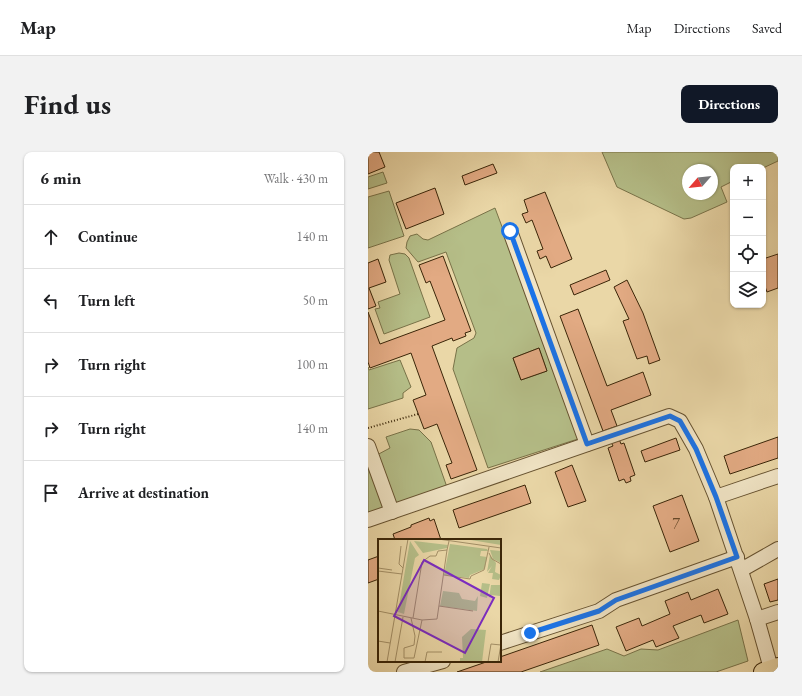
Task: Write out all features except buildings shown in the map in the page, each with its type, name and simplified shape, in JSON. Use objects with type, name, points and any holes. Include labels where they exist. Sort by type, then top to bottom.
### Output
[{"type":"street","points":[[510,231],[587,444]]},
{"type":"street","points":[[368,520],[670,416],[680,421],[696,449],[716,497],[757,619],[771,670]]},
{"type":"street","points":[[368,446],[392,512]]},
{"type":"street","points":[[716,497],[778,476]]},
{"type":"street","points":[[501,643],[599,611],[616,600],[739,564],[778,549]]},
{"type":"street","points":[[757,619],[778,612]]},
{"type":"street","points":[[404,672],[439,662]]},
{"type":"path","points":[[368,428],[418,414]]},
{"type":"green space","points":[[602,152],[778,152],[778,161],[766,167],[766,164],[730,164],[730,182],[721,187],[727,202],[691,218],[684,219],[617,187]]},
{"type":"green space","points":[[383,172],[387,183],[368,189],[368,177]]},
{"type":"green space","points":[[389,191],[404,236],[368,248],[368,197]]},
{"type":"green space","points":[[495,208],[581,438],[488,468],[453,369],[457,348],[474,338],[476,333],[446,252],[418,262],[406,248],[410,236],[417,234],[423,239],[428,240]],"holes":[[[539,348],[547,371],[521,380],[513,358]]]},
{"type":"green space","points":[[399,253],[405,254],[409,258],[430,317],[384,334],[375,309],[380,308],[378,302],[400,294],[389,260],[390,255]]},
{"type":"green space","points":[[400,360],[411,387],[403,393],[403,398],[368,409],[368,367],[369,370]]},
{"type":"green space","points":[[410,429],[419,430],[431,442],[448,490],[395,507],[375,456],[390,448],[386,437]]},
{"type":"green space","points":[[368,451],[389,510],[368,517]]},
{"type":"green space","points":[[738,620],[748,661],[716,672],[540,672],[607,649],[624,656],[641,649],[658,650]]},
{"type":"route","points":[[510,231],[587,444],[670,416],[680,421],[696,449],[716,497],[737,557],[616,600],[599,611],[530,633]]}]
